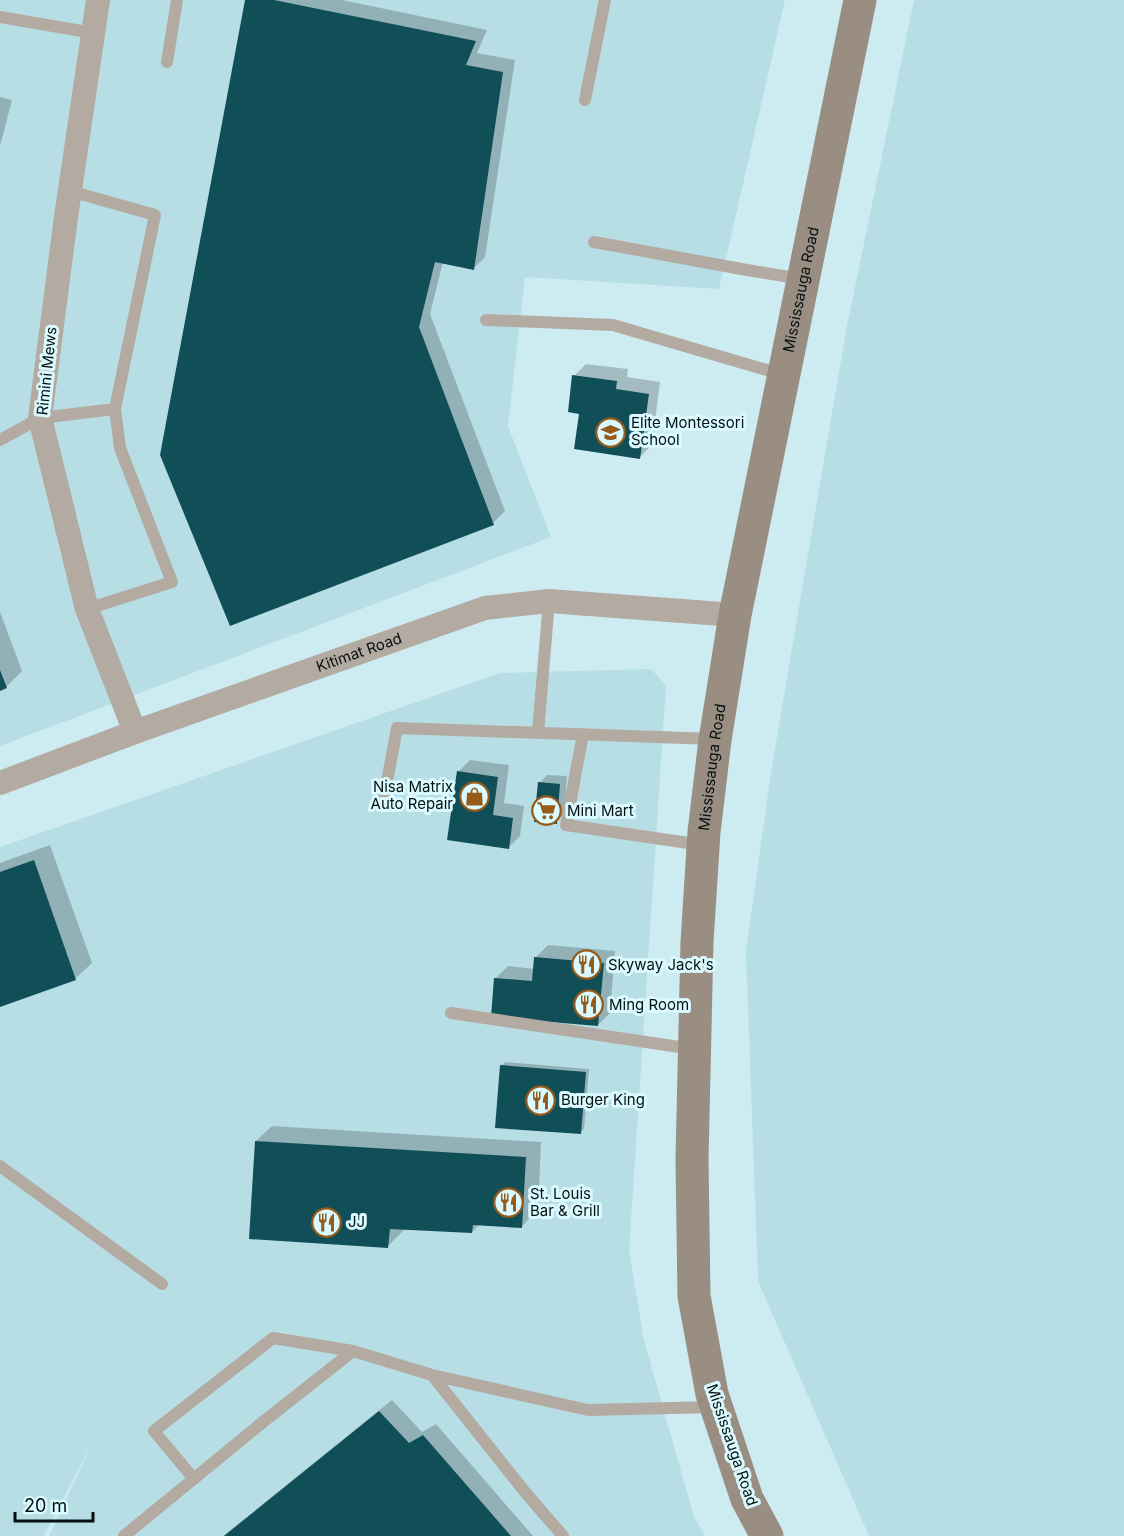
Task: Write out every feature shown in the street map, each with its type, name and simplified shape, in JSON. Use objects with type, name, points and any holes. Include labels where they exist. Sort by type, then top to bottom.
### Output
[{"type":"main road","name":"Mississauga Road","points":[[767,1536],[747,1499],[712,1394],[694,1296],[692,1159],[697,942],[703,845],[715,740],[735,615],[860,0]]},
{"type":"street","name":"Rimini Mews","points":[[98,0],[40,418],[87,609],[135,732]]},
{"type":"street","name":"Kitimat Road","points":[[0,783],[135,732],[485,608],[549,601],[735,615]]},
{"type":"lane","points":[[167,62],[177,0]]},
{"type":"lane","points":[[585,99],[605,0]]},
{"type":"lane","points":[[0,17],[93,33]]},
{"type":"lane","points":[[70,191],[155,215],[115,409],[120,448],[172,582],[87,609]]},
{"type":"lane","points":[[594,242],[803,279]]},
{"type":"lane","points":[[486,320],[613,325],[784,375]]},
{"type":"lane","points":[[0,440],[40,418],[115,409]]},
{"type":"lane","points":[[538,732],[549,601]]},
{"type":"lane","points":[[383,802],[397,728],[715,740]]},
{"type":"lane","points":[[583,734],[566,825],[703,845]]},
{"type":"lane","points":[[451,1013],[694,1049]]},
{"type":"lane","points":[[0,1166],[162,1284]]},
{"type":"lane","points":[[194,1479],[154,1431],[273,1338],[353,1351],[432,1376],[588,1410],[716,1407]]},
{"type":"lane","points":[[124,1536],[353,1351]]},
{"type":"lane","points":[[432,1376],[563,1536]]},
{"type":"shaded area","points":[[0,0],[785,0],[719,289],[525,277],[508,426],[551,537],[0,746]]},
{"type":"shaded area","points":[[914,0],[1124,0],[1124,1536],[869,1536],[758,1281],[746,951],[771,772],[846,331]]},
{"type":"shaded area","points":[[651,669],[666,685],[629,1251],[644,1340],[694,1517],[705,1536],[49,1536],[94,1439],[44,1536],[0,1536],[0,847],[500,673]]},
{"type":"building","points":[[245,0],[274,0],[476,41],[466,65],[503,72],[474,270],[435,262],[419,327],[494,525],[230,626],[160,455]]},
{"type":"building","name":"Elite Montessori School","points":[[572,375],[617,381],[616,389],[649,394],[640,459],[574,449],[579,414],[568,412]]},
{"type":"building","points":[[0,670],[7,688],[0,691]]},
{"type":"building","name":"Nisa Matrix Auto Repair","points":[[457,771],[498,777],[493,815],[513,818],[509,849],[447,840]]},
{"type":"building","points":[[538,782],[560,784],[557,824],[534,822]]},
{"type":"building","points":[[34,860],[76,980],[0,1007],[0,872]]},
{"type":"building","points":[[534,957],[604,963],[598,1026],[491,1017],[494,978],[532,981]]},
{"type":"building","name":"Burger King","points":[[500,1065],[586,1072],[581,1134],[495,1128]]},
{"type":"building","points":[[255,1141],[526,1157],[522,1228],[473,1225],[472,1233],[390,1229],[388,1248],[249,1239]]},
{"type":"building","points":[[379,1411],[409,1443],[423,1435],[511,1536],[224,1536]]},
{"type":"place","name":"Elite Montessori School","points":[[610,432]]},
{"type":"place","name":"Nisa Matrix Auto Repair","points":[[474,796]]},
{"type":"place","name":"Mini Mart","points":[[546,811]]},
{"type":"place","name":"Skyway Jack's","points":[[587,965]]},
{"type":"place","name":"Ming Room","points":[[588,1005]]},
{"type":"place","name":"Burger King","points":[[540,1100]]},
{"type":"place","name":"St. Louis Bar & Grill","points":[[509,1203]]},
{"type":"place","name":"JJ","points":[[327,1222]]}]
